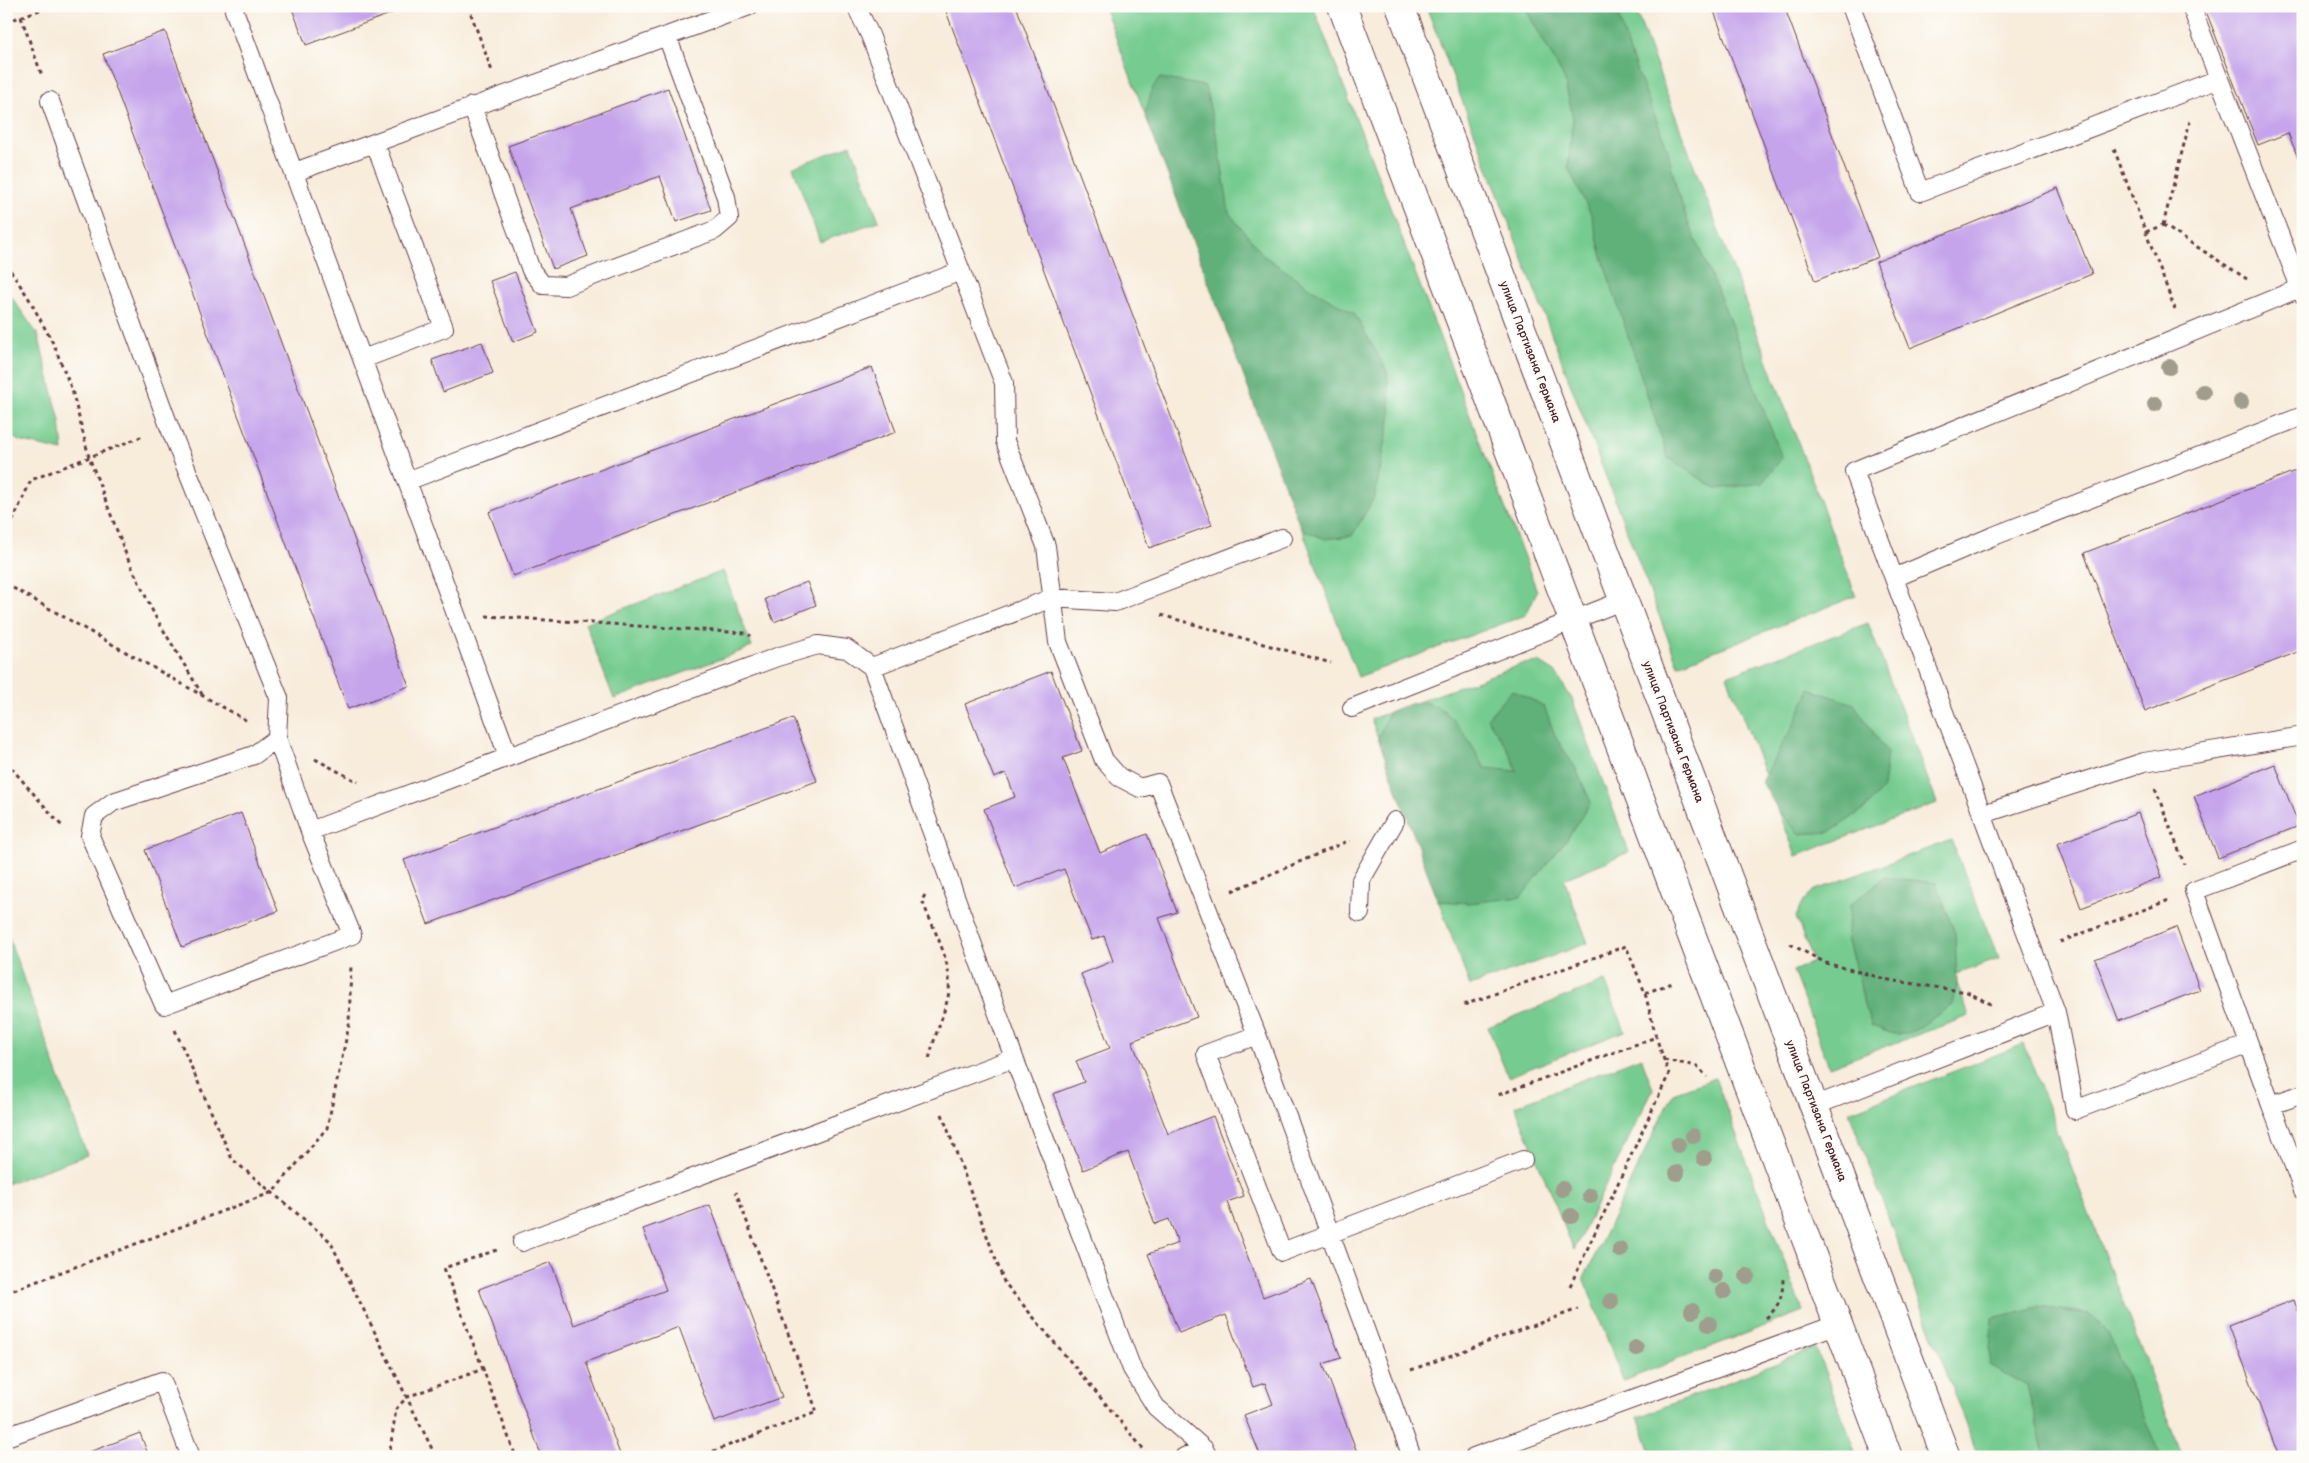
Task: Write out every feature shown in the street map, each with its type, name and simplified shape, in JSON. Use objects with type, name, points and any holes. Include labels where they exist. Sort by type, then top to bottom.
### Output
[{"type":"main road","points":[[1342,6],[1888,1457]]},
{"type":"main road","name":"улица Партизана Германа","points":[[1400,6],[1946,1457]]},
{"type":"lane","points":[[295,172],[749,6]]},
{"type":"lane","points":[[856,6],[870,35],[1004,383],[1005,441],[1046,546],[1058,642],[1104,760],[1119,778],[1140,788],[1158,783],[1257,1035],[1412,1457]]},
{"type":"lane","points":[[1851,6],[1920,192],[2219,79]]},
{"type":"lane","points":[[2191,6],[2301,291],[2276,297],[1854,472],[2056,1012],[2075,1110],[2250,1044]]},
{"type":"lane","points":[[234,10],[508,756]]},
{"type":"lane","points":[[472,106],[531,270],[543,285],[566,286],[715,230],[729,218],[726,197],[667,36]]},
{"type":"lane","points":[[50,101],[168,426],[279,698],[277,738],[310,831],[352,935],[164,1005],[90,836],[94,816],[113,802],[254,755],[277,738]]},
{"type":"lane","points":[[363,359],[444,328],[375,143]]},
{"type":"lane","points":[[407,481],[960,271]]},
{"type":"lane","points":[[1894,578],[1991,537],[2303,416]]},
{"type":"lane","points":[[872,668],[1052,598],[1115,602],[1282,538]]},
{"type":"lane","points":[[1352,708],[1624,600]]},
{"type":"lane","points":[[310,831],[777,657],[818,645],[847,649],[872,668],[1014,1058],[1132,1369],[1156,1407],[1206,1453]]},
{"type":"lane","points":[[1982,814],[2144,762],[2303,736]]},
{"type":"lane","points":[[1360,912],[1361,880],[1395,821]]},
{"type":"lane","points":[[2303,849],[2194,891],[2303,1190]]},
{"type":"lane","points":[[1814,1106],[2056,1012]]},
{"type":"lane","points":[[1257,1035],[1206,1054],[1282,1252],[1523,1160]]},
{"type":"lane","points":[[522,1242],[1014,1058]]},
{"type":"lane","points":[[2271,1106],[2303,1094]]},
{"type":"lane","points":[[1474,1457],[1838,1324]]},
{"type":"lane","points":[[6,1437],[162,1381],[190,1457]]},
{"type":"lane","points":[[1184,1457],[1206,1453]]},
{"type":"path","points":[[6,22],[51,6]]},
{"type":"path","points":[[468,6],[484,49]]},
{"type":"path","points":[[21,18],[50,101]]},
{"type":"path","points":[[2163,225],[2198,87]]},
{"type":"path","points":[[2104,123],[2185,334]]},
{"type":"path","points":[[2146,232],[2163,225]]},
{"type":"path","points":[[2163,225],[2276,297]]},
{"type":"path","points":[[6,264],[28,297],[53,344],[72,390],[89,457],[102,495],[131,565],[155,616],[203,696]]},
{"type":"path","points":[[6,536],[31,480],[144,436]]},
{"type":"path","points":[[6,584],[277,738],[392,800]]},
{"type":"path","points":[[1115,602],[1331,663]]},
{"type":"path","points":[[481,616],[746,633],[752,638]]},
{"type":"path","points":[[6,762],[60,824],[90,836]]},
{"type":"path","points":[[2033,952],[2194,891],[2144,762]]},
{"type":"path","points":[[1204,904],[1395,821]]},
{"type":"path","points":[[950,879],[932,887],[922,900],[946,962],[949,980],[948,996],[928,1070],[933,1089],[1004,1282],[1150,1457]]},
{"type":"path","points":[[6,1293],[273,1192],[327,1128],[349,1024],[352,935]]},
{"type":"path","points":[[1786,942],[1826,963],[1889,980],[1968,992],[1993,1005]]},
{"type":"path","points":[[1464,1004],[1626,946],[1645,993],[1656,1037],[1669,1074],[1570,1286]]},
{"type":"path","points":[[1645,993],[1681,980]]},
{"type":"path","points":[[164,1005],[232,1159],[330,1241],[436,1457]]},
{"type":"path","points":[[1498,1095],[1656,1037]]},
{"type":"path","points":[[1664,1060],[1697,1066],[1709,1080]]},
{"type":"path","points":[[698,1457],[817,1412],[726,1165]]},
{"type":"path","points":[[516,1457],[444,1268],[522,1242]]},
{"type":"path","points":[[1765,1319],[1776,1309],[1783,1291],[1783,1276],[1780,1268]]},
{"type":"path","points":[[1384,1380],[1578,1309]]},
{"type":"path","points":[[389,1457],[396,1409],[407,1397],[483,1369]]},
{"type":"green space","points":[[1104,6],[1313,6],[1537,591],[1526,615],[1358,677]]},
{"type":"green space","points":[[1426,6],[1634,6],[1856,596],[1678,665]]},
{"type":"green space","points":[[1524,6],[1615,6],[1632,58],[1667,147],[1677,190],[1688,222],[1726,311],[1782,458],[1762,483],[1717,489],[1668,458],[1602,257],[1591,214],[1568,168],[1573,118],[1564,78]]},
{"type":"green space","points":[[1160,78],[1205,86],[1219,146],[1229,213],[1264,256],[1312,289],[1354,313],[1387,371],[1391,414],[1375,496],[1352,536],[1325,539],[1301,529],[1145,114],[1153,87]]},
{"type":"green space","points":[[851,145],[879,221],[820,242],[793,167]]},
{"type":"green space","points":[[6,289],[38,335],[60,421],[63,451],[19,441],[6,433]]},
{"type":"green space","points":[[723,571],[752,647],[614,699],[585,623]]},
{"type":"green space","points":[[1868,623],[1937,803],[1796,856],[1727,676]]},
{"type":"green space","points":[[1539,662],[1555,672],[1572,699],[1629,852],[1564,879],[1588,943],[1470,986],[1371,719],[1522,664]]},
{"type":"green space","points":[[1810,689],[1854,704],[1887,752],[1883,788],[1866,808],[1830,832],[1799,834],[1778,810],[1762,782],[1783,742],[1791,731]]},
{"type":"green space","points":[[1512,690],[1544,706],[1556,738],[1575,767],[1591,802],[1567,839],[1521,897],[1469,903],[1438,901],[1378,738],[1389,712],[1405,705],[1427,703],[1438,707],[1457,724],[1485,768],[1517,771],[1507,748],[1487,718]]},
{"type":"green space","points":[[1951,840],[1999,959],[1954,975],[1969,1016],[1829,1067],[1793,971],[1813,962],[1796,917],[1800,906],[1813,891]]},
{"type":"green space","points":[[1885,877],[1936,883],[1955,933],[1957,984],[1952,1005],[1918,1029],[1903,1034],[1895,1034],[1872,1026],[1864,1006],[1859,979],[1847,939],[1850,905]]},
{"type":"green space","points":[[6,930],[87,1155],[6,1184]]},
{"type":"green space","points":[[1605,981],[1625,1031],[1508,1077],[1488,1027]]},
{"type":"green space","points":[[2024,1044],[2182,1457],[1978,1457],[1849,1112]]},
{"type":"green space","points":[[1641,1057],[1653,1089],[1574,1250],[1515,1106]]},
{"type":"green space","points":[[1715,1078],[1803,1311],[1623,1381],[1584,1278],[1673,1093]]},
{"type":"green space","points":[[2039,1307],[2090,1314],[2108,1332],[2161,1457],[2045,1457],[2027,1386],[1989,1365],[1992,1318]]},
{"type":"green space","points":[[1816,1348],[1857,1457],[1653,1457],[1638,1417]]},
{"type":"building","points":[[291,6],[406,6],[406,8],[306,45]]},
{"type":"building","points":[[944,6],[1016,6],[1212,525],[1149,548]]},
{"type":"building","points":[[1712,6],[1784,6],[1878,257],[1815,281]]},
{"type":"building","points":[[2204,6],[2303,6],[2303,170],[2288,133],[2258,145]]},
{"type":"building","points":[[165,31],[409,686],[348,709],[103,54]]},
{"type":"building","points":[[668,88],[711,210],[676,222],[660,176],[571,209],[588,256],[553,269],[508,146]]},
{"type":"building","points":[[2058,188],[2092,274],[1910,348],[1876,262]]},
{"type":"building","points":[[515,272],[538,332],[513,342],[490,281]]},
{"type":"building","points":[[482,342],[493,373],[443,392],[432,360]]},
{"type":"building","points":[[872,367],[896,432],[513,576],[489,512]]},
{"type":"building","points":[[2303,468],[2303,650],[2145,711],[2084,553]]},
{"type":"building","points":[[807,582],[816,605],[774,622],[765,599]]},
{"type":"building","points":[[1051,671],[1082,751],[1063,758],[1100,853],[1147,834],[1177,912],[1159,918],[1197,1017],[1132,1041],[1168,1134],[1213,1116],[1244,1196],[1227,1202],[1263,1297],[1311,1279],[1341,1358],[1323,1364],[1359,1457],[1261,1457],[1244,1415],[1273,1404],[1265,1383],[1253,1387],[1226,1315],[1179,1333],[1148,1254],[1178,1243],[1169,1219],[1155,1224],[1128,1152],[1083,1170],[1053,1094],[1084,1082],[1076,1061],[1110,1048],[1081,974],[1113,961],[1104,936],[1092,940],[1064,869],[1015,888],[984,809],[1015,797],[1006,773],[994,778],[965,704]]},
{"type":"building","points":[[793,718],[817,781],[428,924],[404,860]]},
{"type":"building","points":[[2275,764],[2299,826],[2218,858],[2194,796]]},
{"type":"building","points":[[241,813],[278,911],[182,947],[145,850]]},
{"type":"building","points":[[2138,813],[2162,877],[2081,908],[2057,844]]},
{"type":"building","points":[[2176,927],[2200,990],[2119,1021],[2095,959]]},
{"type":"building","points":[[710,1205],[782,1397],[714,1422],[679,1327],[586,1362],[621,1457],[542,1457],[479,1289],[551,1262],[574,1325],[666,1290],[643,1229]]},
{"type":"building","points":[[2294,1300],[2303,1324],[2303,1457],[2279,1457],[2229,1325]]},
{"type":"building","points":[[140,1433],[149,1457],[76,1457]]}]
